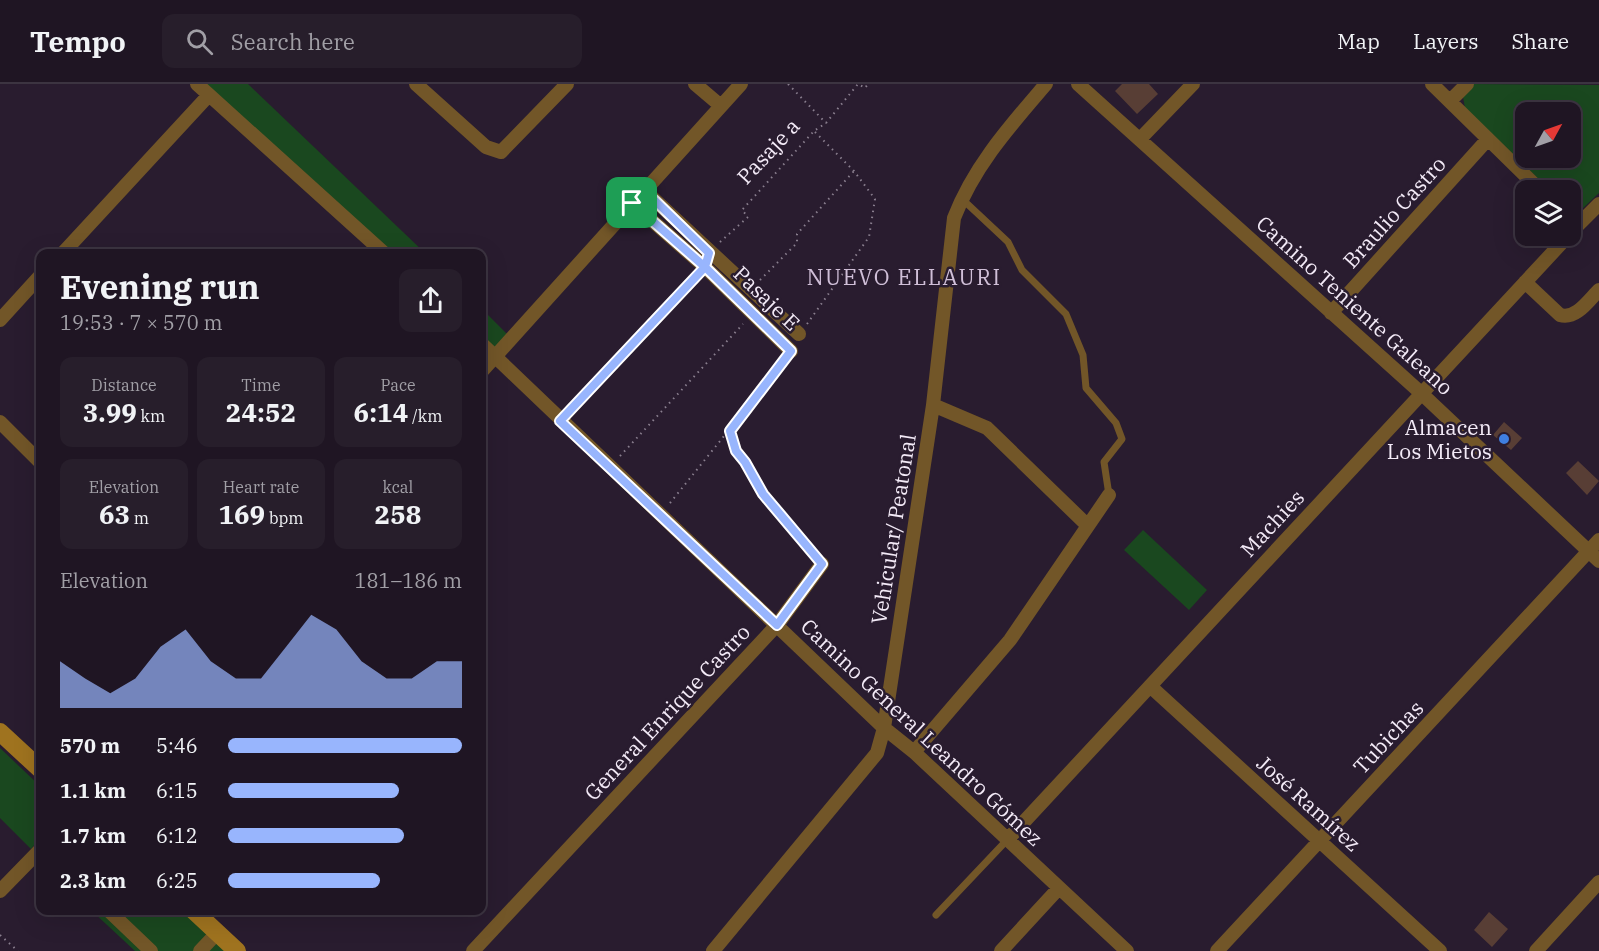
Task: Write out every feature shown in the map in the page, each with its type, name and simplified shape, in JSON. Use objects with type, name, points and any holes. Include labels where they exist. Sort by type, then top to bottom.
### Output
[{"type":"street","points":[[197,84],[379,249]]},
{"type":"street","points":[[416,84],[486,147],[501,152],[567,84]]},
{"type":"street","points":[[695,84],[721,106]]},
{"type":"street","points":[[486,367],[741,84]]},
{"type":"street","name":"Vehicular/ Peatonal","points":[[713,951],[877,753],[884,728],[933,405],[954,218],[961,198],[987,153],[1046,84]]},
{"type":"street","name":"Camino Teniente Galeano","points":[[1078,84],[1141,138],[1421,393],[1594,556]]},
{"type":"street","points":[[1141,138],[1193,84]]},
{"type":"street","points":[[1432,84],[1530,180]]},
{"type":"street","points":[[1450,101],[1467,84]]},
{"type":"street","points":[[67,249],[209,95]]},
{"type":"street","name":"Braulio Castro","points":[[1331,313],[1488,139]]},
{"type":"street","name":"Pasaje E","points":[[644,190],[709,253],[799,334]]},
{"type":"street","name":"Pasaje E","points":[[632,203],[705,267],[791,351]]},
{"type":"street","name":"Machies","points":[[1581,220],[1599,204]]},
{"type":"street","name":"Machies","points":[[1008,839],[1556,246]]},
{"type":"street","points":[[705,267],[709,253]]},
{"type":"street","points":[[0,320],[36,280]]},
{"type":"street","points":[[1525,282],[1560,315],[1566,317],[1573,315],[1599,290]]},
{"type":"street","points":[[753,313],[768,304]]},
{"type":"street","name":"Camino General Leandro Gómez","points":[[486,348],[659,516],[884,728],[914,752],[1127,951]]},
{"type":"street","points":[[933,405],[987,428],[1087,525]]},
{"type":"street","points":[[0,422],[36,458]]},
{"type":"street","points":[[914,752],[1010,639],[1077,545],[1087,525],[1109,495]]},
{"type":"street","name":"Tubichas","points":[[1217,951],[1594,556],[1599,540]]},
{"type":"street","name":"General Enrique Castro","points":[[473,951],[777,625],[822,564]]},
{"type":"street","name":"José Ramírez","points":[[1150,686],[1440,951]]},
{"type":"street","points":[[0,732],[36,765]]},
{"type":"street","points":[[0,891],[36,854]]},
{"type":"street","points":[[1536,951],[1599,882]]},
{"type":"street","points":[[1001,951],[1059,888]]},
{"type":"street","points":[[113,915],[151,951]]},
{"type":"street","points":[[199,915],[237,951]]},
{"type":"street","points":[[200,951],[218,933]]},
{"type":"lane","points":[[961,198],[1008,242],[1022,270],[1066,314],[1083,355],[1086,388],[1116,423],[1122,439],[1104,462],[1109,495]]},
{"type":"lane","points":[[936,915],[1008,839]]},
{"type":"path","points":[[788,84],[826,123]]},
{"type":"path","name":"Pasaje a","points":[[709,253],[748,217],[742,210],[814,131],[826,123],[858,84],[865,88],[868,84]]},
{"type":"path","points":[[799,334],[825,302],[870,237],[875,199],[854,171],[814,131]]},
{"type":"path","points":[[748,287],[765,276],[797,243],[797,234],[854,171]]},
{"type":"path","points":[[560,421],[705,267]]},
{"type":"path","points":[[609,467],[753,313]]},
{"type":"path","points":[[659,516],[730,431],[791,351]]},
{"type":"path","points":[[730,431],[736,451],[763,494],[822,564]]},
{"type":"path","points":[[0,935],[18,951]]},
{"type":"green space","points":[[197,84],[248,84],[421,249],[381,249]]},
{"type":"green space","points":[[1473,84],[1599,85],[1599,193],[1581,210],[1581,180],[1540,180],[1527,168],[1581,168],[1581,102],[1515,102],[1515,156],[1465,108],[1463,97]]},
{"type":"green space","points":[[486,313],[511,338],[495,357],[486,348]]},
{"type":"green space","points":[[1143,530],[1207,590],[1189,610],[1124,550]]},
{"type":"green space","points":[[0,748],[36,782],[36,843],[31,849],[0,818]]},
{"type":"green space","points":[[96,915],[187,915],[227,951],[135,951]]},
{"type":"building","points":[[1122,84],[1149,84],[1158,94],[1137,114],[1115,91]]},
{"type":"building","points":[[1504,422],[1522,438],[1511,450],[1493,435]]},
{"type":"building","points":[[1578,461],[1599,481],[1587,495],[1566,473]]},
{"type":"building","points":[[1489,912],[1508,929],[1492,947],[1474,930]]},
{"type":"place","name":"Almacen Los Mietos","points":[[1504,439]]},
{"type":"district","name":"NUEVO ELLAURI","points":[[904,276]]},
{"type":"route","points":[[632,203],[644,190],[709,253],[707,264],[705,267],[560,421],[777,625],[822,564],[763,494],[736,451],[731,441],[730,431],[791,351],[705,267],[632,203]]}]
